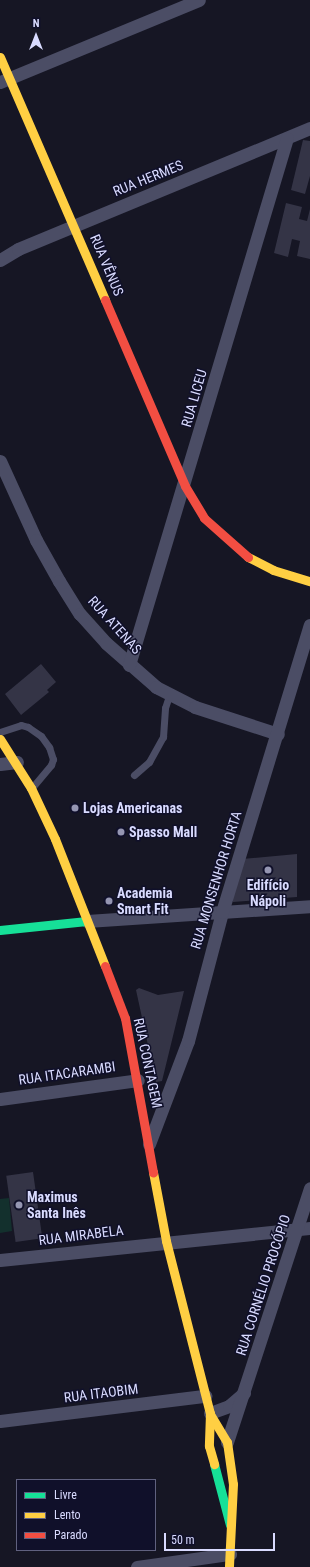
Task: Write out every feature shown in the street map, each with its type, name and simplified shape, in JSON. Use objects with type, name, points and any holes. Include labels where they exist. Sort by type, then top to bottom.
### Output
[{"type":"street","points":[[5,80],[199,0]]},
{"type":"street","name":"RUA VÊNUS","points":[[0,57],[5,80],[75,226],[185,486],[204,518],[250,559],[273,570],[310,581]]},
{"type":"street","name":"RUA HERMES","points":[[0,260],[75,226],[310,128]]},
{"type":"street","name":"RUA LICEU","points":[[129,665],[185,486],[287,138]]},
{"type":"street","name":"RUA ATENAS","points":[[1,466],[36,540],[80,614],[129,665],[156,687],[195,707],[278,734]]},
{"type":"street","name":"RUA MONSENHOR HORTA","points":[[149,1144],[188,1041],[222,912],[278,734],[310,624]]},
{"type":"street","name":"RUA CONTAGEM","points":[[0,739],[17,762],[31,788],[87,921],[125,1018],[138,1080],[166,1241],[210,1413],[209,1446],[230,1525]]},
{"type":"street","points":[[0,764],[17,762]]},
{"type":"street","points":[[0,930],[87,921],[310,906]]},
{"type":"street","name":"RUA ITACARAMBI","points":[[0,1099],[138,1080]]},
{"type":"street","name":"RUA CORNÉLIO PROCÓPIO","points":[[227,1442],[304,1229],[310,1188]]},
{"type":"street","name":"RUA MIRABELA","points":[[0,1260],[166,1241],[304,1229]]},
{"type":"street","points":[[210,1413],[229,1406],[246,1392]]},
{"type":"street","name":"RUA ITAOBIM","points":[[0,1421],[206,1396]]},
{"type":"street","name":"RUA CONTAGEM","points":[[210,1413],[227,1442],[233,1484],[229,1561]]},
{"type":"street","points":[[137,1567],[229,1561]]},
{"type":"lane","points":[[134,774],[149,762],[163,737],[165,708],[170,693]]},
{"type":"lane","points":[[0,732],[21,725],[28,727],[49,747],[53,759],[51,765],[31,788]]},
{"type":"green space","points":[[9,1198],[12,1231],[0,1233],[0,1199]]},
{"type":"building","points":[[303,140],[310,141],[310,176],[305,194],[291,190]]},
{"type":"building","points":[[286,203],[302,207],[299,219],[307,221],[310,209],[310,259],[297,256],[300,241],[292,239],[288,257],[274,253]]},
{"type":"building","points":[[41,664],[56,682],[47,690],[49,692],[21,715],[5,694]]},
{"type":"building","name":"Edifício Nápoli","points":[[297,854],[297,897],[233,902],[233,890],[242,859]]},
{"type":"building","points":[[139,988],[158,995],[184,991],[162,1081],[156,1082],[136,990]]},
{"type":"building","points":[[33,1172],[42,1238],[16,1242],[6,1176]]},
{"type":"traffic: fast","points":[[0,930],[87,921]]},
{"type":"traffic: fast","points":[[214,1464],[230,1525]]},
{"type":"traffic: slow","points":[[0,57],[105,300]]},
{"type":"traffic: slow","points":[[248,557],[273,570],[310,581]]},
{"type":"traffic: slow","points":[[0,739],[31,788],[55,839],[105,966]]},
{"type":"traffic: slow","points":[[153,1172],[166,1241],[210,1413],[209,1446],[214,1464]]},
{"type":"traffic: slow","points":[[210,1414],[227,1442],[233,1484],[229,1567]]},
{"type":"traffic: jam","points":[[105,300],[185,486],[204,518],[248,557]]},
{"type":"traffic: jam","points":[[105,966],[125,1018],[153,1172]]},
{"type":"place","name":"Lojas Americanas","points":[[75,808]]},
{"type":"place","name":"Spasso Mall","points":[[121,832]]},
{"type":"place","name":"Edifício Nápoli","points":[[268,870]]},
{"type":"place","name":"Academia Smart Fit","points":[[109,901]]},
{"type":"place","name":"Maximus Santa Inês","points":[[19,1205]]}]
